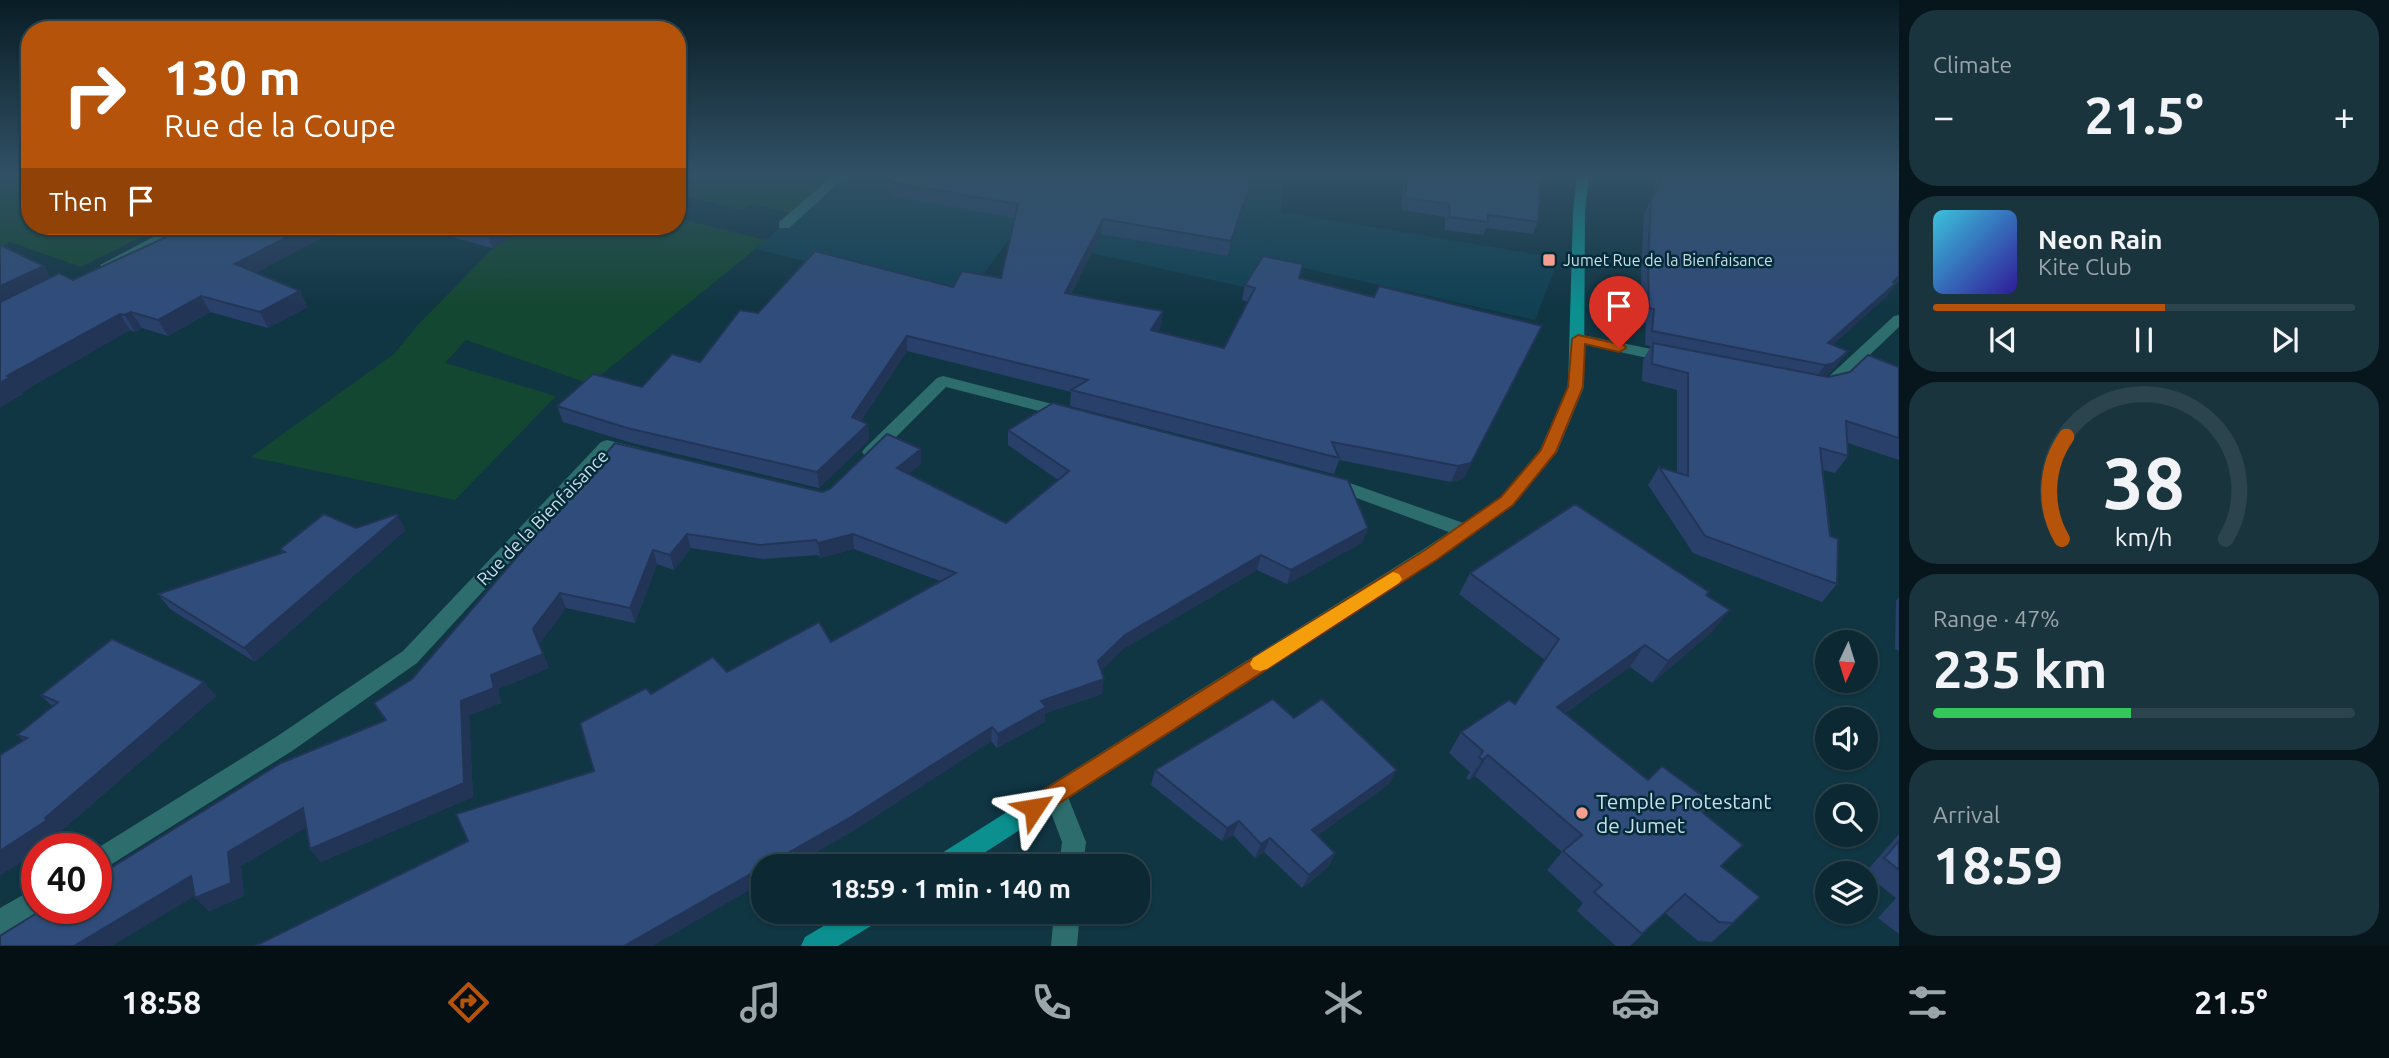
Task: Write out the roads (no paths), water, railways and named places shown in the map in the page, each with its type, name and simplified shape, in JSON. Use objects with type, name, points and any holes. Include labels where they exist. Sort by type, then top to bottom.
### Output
[{"type":"street","points":[[784,225],[791,219]]},
{"type":"street","points":[[962,854],[1465,531],[1507,501],[1548,452],[1576,387],[1579,219]]},
{"type":"street","points":[[90,273],[166,235]]},
{"type":"street","points":[[1801,384],[1815,387],[1830,384],[1899,319]]},
{"type":"street","points":[[1578,339],[1693,363]]},
{"type":"street","points":[[853,469],[943,381],[1091,420]]},
{"type":"street","name":"Rue de la Bienfaisance","points":[[112,852],[285,744],[410,657],[607,446],[648,456]]},
{"type":"street","points":[[1305,475],[1346,486],[1465,531]]},
{"type":"street","points":[[1056,794],[1074,842],[1073,854]]},
{"type":"street","points":[[0,922],[21,909]]},
{"type":"street","points":[[814,946],[850,924]]},
{"type":"street","points":[[1064,946],[1066,924]]},
{"type":"place","name":"Jumet Rue de la Bienfaisance","points":[[1549,260]]},
{"type":"place","name":"Temple Protestant de Jumet","points":[[1582,813]]}]
